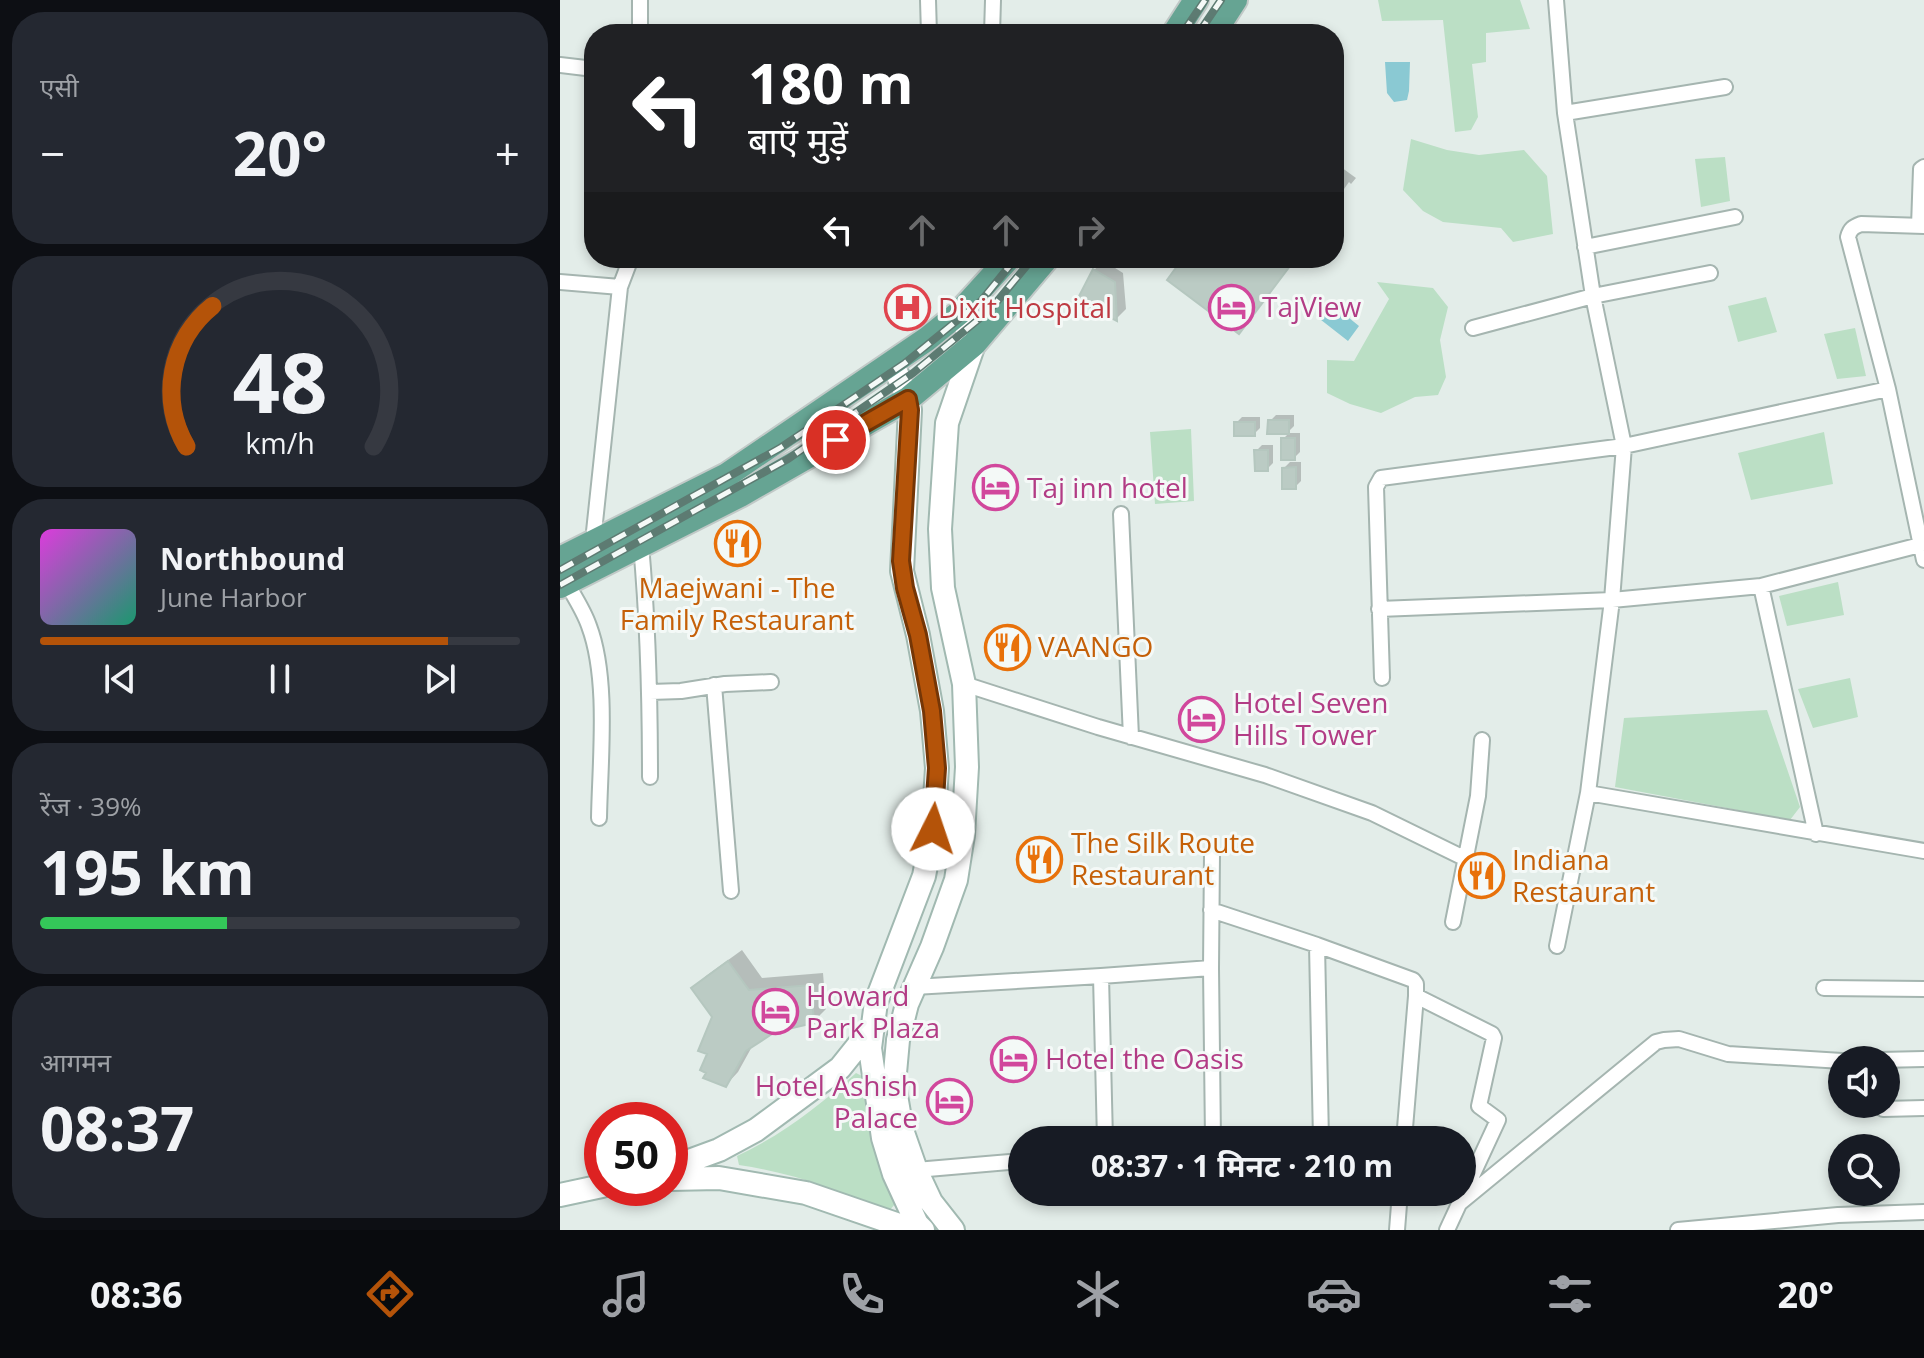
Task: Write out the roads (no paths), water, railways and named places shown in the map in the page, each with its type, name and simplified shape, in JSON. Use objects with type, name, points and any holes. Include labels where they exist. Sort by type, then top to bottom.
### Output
[{"type":"main road","points":[[1180,24],[1196,0]]},
{"type":"main road","points":[[1219,24],[1235,0]]},
{"type":"main road","points":[[562,576],[593,541],[727,475],[927,339],[959,313],[1000,268]]},
{"type":"main road","points":[[562,576],[604,563],[740,495],[908,399],[974,344],[1039,268]]},
{"type":"main road","points":[[953,1230],[931,1202],[916,1170],[902,1130],[894,1084],[898,1040],[907,1004],[956,880],[963,835],[967,767],[964,684],[943,588],[940,529],[947,423],[974,344],[959,313]]},
{"type":"main road","points":[[892,362],[910,410],[901,561],[932,711],[937,768],[933,829],[924,876],[876,1002],[870,1048],[883,1138],[903,1197],[923,1230]]},
{"type":"main road","points":[[688,1161],[719,1150],[756,1130],[840,1068],[872,1028]]},
{"type":"main road","points":[[688,1179],[719,1178],[806,1193],[908,1230]]},
{"type":"main road","points":[[560,1195],[584,1190]]},
{"type":"street","points":[[640,0],[640,24]]},
{"type":"street","points":[[928,0],[929,24]]},
{"type":"street","points":[[992,24],[993,0]]},
{"type":"street","points":[[1556,0],[1565,113],[1585,247],[1624,446],[1612,600],[1588,793],[1557,946]]},
{"type":"street","points":[[560,65],[584,68]]},
{"type":"street","points":[[1565,113],[1725,87]]},
{"type":"street","points":[[1379,609],[1612,600],[1761,586],[1922,552],[1888,389],[1848,237],[1854,227],[1861,224],[1921,226],[1921,169],[1924,167]]},
{"type":"street","points":[[1585,247],[1735,217]]},
{"type":"street","points":[[604,563],[593,541],[620,287],[627,268]]},
{"type":"street","points":[[1473,328],[1593,296],[1710,273]]},
{"type":"street","points":[[560,282],[620,287]]},
{"type":"street","points":[[1382,678],[1376,487],[1381,478],[1624,446],[1888,389]]},
{"type":"street","points":[[1121,514],[1131,737]]},
{"type":"street","points":[[641,545],[647,614],[650,777]]},
{"type":"street","points":[[562,576],[589,624],[599,658],[599,818]]},
{"type":"street","points":[[1761,586],[1816,834]]},
{"type":"street","points":[[650,692],[771,682]]},
{"type":"street","points":[[964,684],[1131,737],[1265,775],[1372,813],[1466,859]]},
{"type":"street","points":[[714,685],[731,891]]},
{"type":"street","points":[[1453,922],[1478,796],[1482,740]]},
{"type":"street","points":[[1588,793],[1924,851]]},
{"type":"street","points":[[1212,853],[1213,1126]]},
{"type":"street","points":[[1211,910],[1410,978],[1416,984],[1405,1126]]},
{"type":"street","points":[[1317,945],[1321,1126]]},
{"type":"street","points":[[914,987],[1211,968]]},
{"type":"street","points":[[1101,976],[1105,1126]]},
{"type":"street","points":[[1824,988],[1924,989]]},
{"type":"street","points":[[1416,996],[1492,1034],[1494,1038],[1479,1106],[1498,1120],[1476,1169]]},
{"type":"street","points":[[1476,1190],[1656,1042],[1679,1039],[1728,1054],[1828,1060]]},
{"type":"street","points":[[1900,1060],[1924,1059]]},
{"type":"street","points":[[1900,1109],[1924,1108]]},
{"type":"street","points":[[916,1170],[1008,1162]]},
{"type":"street","points":[[1397,1230],[1399,1206]]},
{"type":"street","points":[[1447,1230],[1459,1206]]},
{"type":"street","points":[[1678,1230],[1838,1215],[1924,1212]]},
{"type":"water","points":[[1385,62],[1410,62],[1407,100],[1394,102],[1387,93]]},
{"type":"water","points":[[1328,301],[1359,326],[1348,341],[1316,316]]},
{"type":"railway","points":[[1189,24],[1205,0]]},
{"type":"railway","points":[[1205,24],[1221,0]]},
{"type":"railway","points":[[560,570],[780,448],[905,363],[981,301],[1008,268]]},
{"type":"railway","points":[[560,585],[788,459],[913,373],[990,310],[1025,268]]},
{"type":"place","name":"TajView","points":[[1231,307]]},
{"type":"place","name":"Dixit Hospital","points":[[907,308]]},
{"type":"place","name":"Taj inn hotel","points":[[996,488]]},
{"type":"place","name":"Maejwani - The Family Restaurant","points":[[737,544]]},
{"type":"place","name":"VAANGO","points":[[1007,647]]},
{"type":"place","name":"Hotel Seven Hills Tower","points":[[1202,719]]},
{"type":"place","name":"The Silk Route Restaurant","points":[[1040,859]]},
{"type":"place","name":"Indiana Restaurant","points":[[1481,876]]},
{"type":"place","name":"Howard Park Plaza","points":[[775,1012]]},
{"type":"place","name":"Hotel the Oasis","points":[[1014,1059]]},
{"type":"place","name":"Hotel Ashish Palace","points":[[949,1102]]}]
